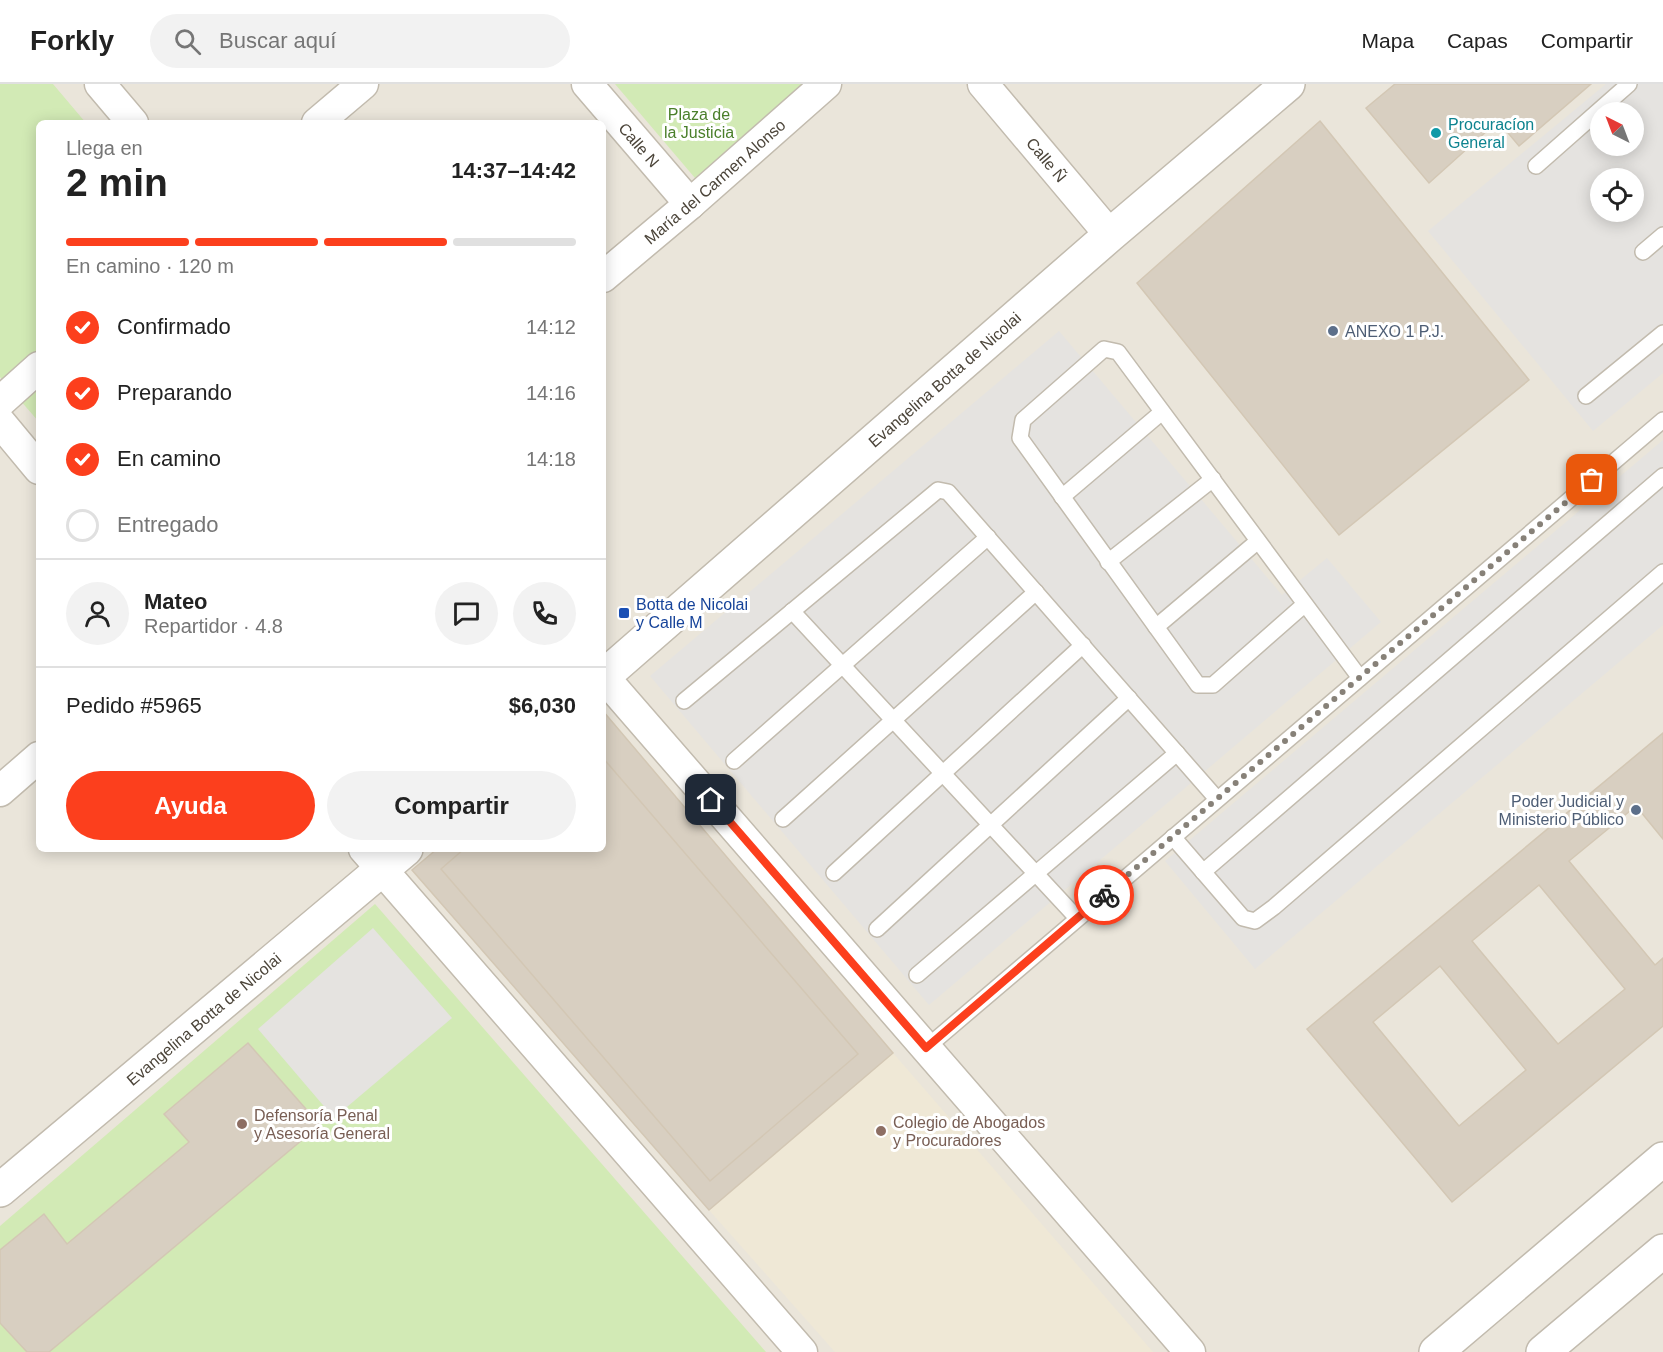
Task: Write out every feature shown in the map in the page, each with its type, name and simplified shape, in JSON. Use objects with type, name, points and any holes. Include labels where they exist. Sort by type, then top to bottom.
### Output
[{"type":"street","points":[[100,84],[130,120]]},
{"type":"street","points":[[321,120],[363,84]]},
{"type":"street","name":"Calle N","points":[[587,84],[690,204]]},
{"type":"street","name":"María del Carmen Alonso","points":[[606,274],[826,84]]},
{"type":"street","name":"Calle Ñ","points":[[983,84],[1110,235]]},
{"type":"street","name":"Evangelina Botta de Nicolai","points":[[606,674],[1110,235],[1288,84]]},
{"type":"street","points":[[0,402],[36,370]]},
{"type":"street","points":[[0,422],[36,465]]},
{"type":"street","points":[[606,680],[1190,1352]]},
{"type":"street","points":[[0,791],[36,761]]},
{"type":"street","points":[[384,856],[802,1352]]},
{"type":"street","name":"Evangelina Botta de Nicolai","points":[[0,1190],[384,856]]},
{"type":"street","points":[[1436,1352],[1663,1159]]},
{"type":"street","points":[[1543,1352],[1663,1251]]},
{"type":"lane","points":[[1536,166],[1629,84]]},
{"type":"lane","points":[[1644,252],[1663,235]]},
{"type":"lane","points":[[1586,396],[1663,333]]},
{"type":"lane","points":[[1305,604],[1213,685],[1198,686],[1020,438],[1023,420],[1104,349],[1118,352],[1360,678]]},
{"type":"lane","points":[[1062,496],[1162,412]]},
{"type":"lane","points":[[926,1048],[1663,420]]},
{"type":"lane","points":[[1203,872],[1663,476]]},
{"type":"lane","points":[[1108,562],[1212,479]]},
{"type":"lane","points":[[684,701],[938,490],[948,492],[1217,799]]},
{"type":"lane","points":[[734,762],[988,537]]},
{"type":"lane","points":[[1156,627],[1258,540]]},
{"type":"lane","points":[[1173,837],[1243,918],[1255,921],[1663,572]]},
{"type":"lane","points":[[783,819],[1036,592]]},
{"type":"lane","points":[[792,611],[1077,918]]},
{"type":"lane","points":[[834,873],[1083,645]]},
{"type":"lane","points":[[876,930],[1129,698]]},
{"type":"lane","points":[[917,975],[1177,753]]},
{"type":"shaded area","points":[[0,84],[1663,84],[1663,1352],[0,1352]]},
{"type":"shaded area","points":[[1606,84],[1663,84],[1663,373],[1593,431],[1428,231]]},
{"type":"shaded area","points":[[1059,331],[1282,595],[1327,558],[1381,622],[929,1005],[650,676]]},
{"type":"shaded area","points":[[1663,440],[1663,625],[1255,969],[1165,861]]},
{"type":"shaded area","points":[[373,928],[452,1018],[334,1118],[258,1029]]},
{"type":"shaded area","name":"Colegio de Abogados y Procuradores","points":[[893,1053],[1153,1352],[835,1352],[709,1210]]},
{"type":"green space","points":[[0,84],[53,84],[83,120],[36,120],[36,419],[0,377]]},
{"type":"green space","name":"Plaza de la Justicia","points":[[615,84],[806,84],[695,178]]},
{"type":"green space","points":[[375,904],[766,1352],[0,1352],[0,1226]]},
{"type":"building","name":"Procuracíon General","points":[[1395,84],[1591,84],[1519,146],[1498,121],[1429,183],[1366,108]]},
{"type":"building","name":"ANEXO 1 P.J.","points":[[1320,121],[1529,380],[1339,535],[1137,283]]},
{"type":"building","points":[[606,715],[893,1053],[709,1210],[412,870],[433,852],[606,852]]},
{"type":"building","points":[[1663,733],[1663,839],[1636,806],[1569,861],[1655,965],[1663,958],[1663,1026],[1452,1202],[1307,1029]],"holes":[[[1539,885],[1625,989],[1558,1044],[1472,941]],[[1440,966],[1526,1070],[1459,1126],[1373,1022]]]},
{"type":"building","points":[[606,761],[858,1054],[710,1181],[441,869],[461,852],[606,852]]},
{"type":"building","points":[[248,1043],[320,1125],[49,1352],[27,1352],[0,1323],[0,1250],[44,1214],[67,1244],[189,1142],[164,1114]]},
{"type":"way so far","points":[[1104,895],[1592,480]]},
{"type":"place","name":"Procuracíon General","points":[[1436,133]]},
{"type":"place","name":"ANEXO 1 P.J.","points":[[1333,331]]},
{"type":"place","name":"Botta de Nicolai y Calle M","points":[[624,613]]},
{"type":"place","name":"Poder Judicial y Ministerio Público","points":[[1636,810]]},
{"type":"place","name":"Defensoría Penal y Asesoría General","points":[[242,1124]]},
{"type":"place","name":"Colegio de Abogados y Procuradores","points":[[881,1131]]},
{"type":"route","points":[[711,800],[926,1048],[1104,895]]}]
